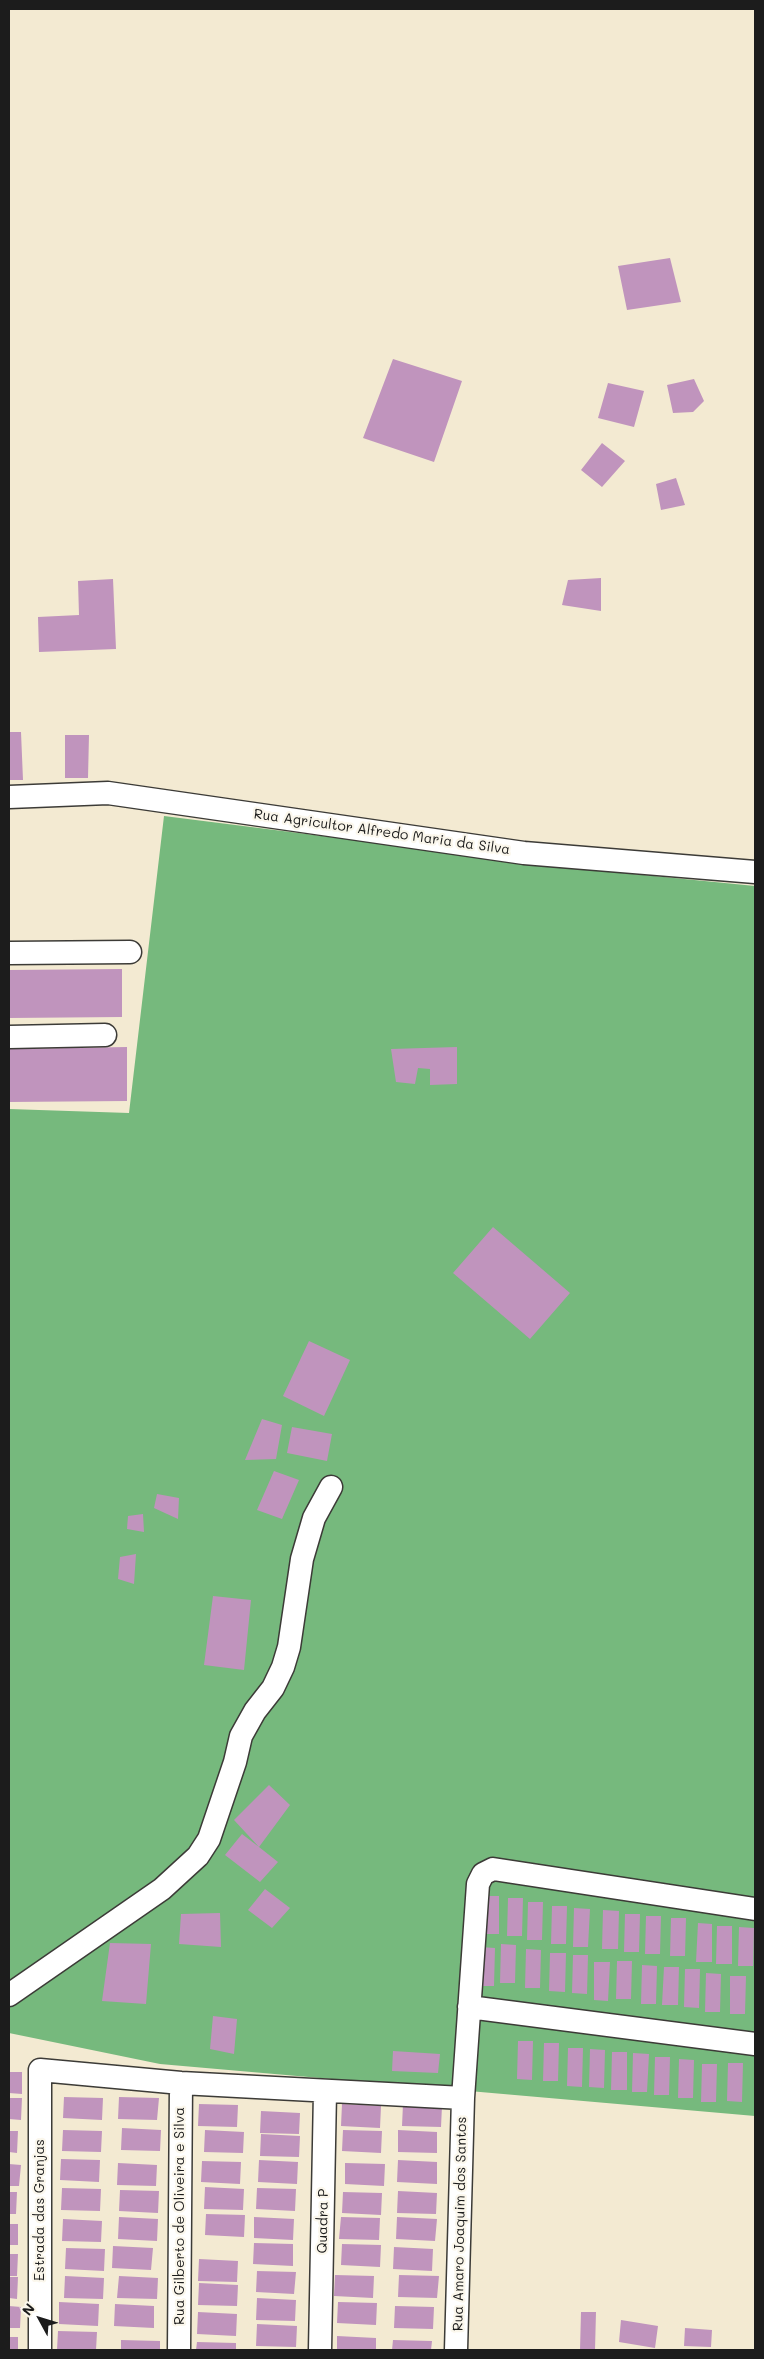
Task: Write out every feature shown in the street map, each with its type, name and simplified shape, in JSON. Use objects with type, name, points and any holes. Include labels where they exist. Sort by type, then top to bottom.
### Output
[{"type":"street","name":"Rua Agricultor Alfredo Maria da Silva","points":[[9,797],[108,793],[524,853],[755,872]]},
{"type":"street","points":[[9,953],[130,952]]},
{"type":"street","points":[[9,1037],[105,1035]]},
{"type":"street","points":[[9,1995],[162,1889],[198,1856],[209,1839],[235,1762],[241,1736],[255,1710],[273,1688],[283,1667],[290,1638],[302,1559],[314,1518],[331,1487]]},
{"type":"street","name":"Rua Amaro Joaquim dos Santos","points":[[456,2350],[463,2098],[478,1884],[483,1874],[493,1869],[755,1909]]},
{"type":"street","points":[[469,2007],[755,2044]]},
{"type":"street","name":"Estrada das Granjas","points":[[40,2350],[40,2070],[181,2083]]},
{"type":"street","points":[[181,2083],[463,2098]]},
{"type":"street","name":"Rua Gilberto de Oliveira e Silva","points":[[179,2350],[181,2083]]},
{"type":"street","name":"Quadra P","points":[[320,2350],[325,2092]]},
{"type":"green space","points":[[164,816],[583,869],[755,886],[755,2116],[160,2064],[9,2033],[9,1109],[129,1113]]},
{"type":"building","points":[[670,258],[681,302],[627,310],[618,266]]},
{"type":"building","points":[[393,359],[462,381],[434,462],[363,438]]},
{"type":"building","points":[[694,379],[704,401],[693,412],[673,413],[667,385]]},
{"type":"building","points":[[608,383],[644,391],[634,427],[598,418]]},
{"type":"building","points":[[602,443],[625,461],[602,487],[581,470]]},
{"type":"building","points":[[676,478],[685,505],[661,510],[656,484]]},
{"type":"building","points":[[601,578],[601,611],[562,605],[568,580]]},
{"type":"building","points":[[113,579],[116,649],[39,652],[38,617],[79,615],[78,581]]},
{"type":"building","points":[[9,732],[21,732],[23,780],[9,780]]},
{"type":"building","points":[[65,735],[89,735],[88,778],[65,778]]},
{"type":"building","points":[[122,969],[122,1017],[9,1018],[9,970]]},
{"type":"building","points":[[127,1047],[127,1101],[9,1102],[9,1049]]},
{"type":"building","points":[[457,1047],[457,1084],[430,1085],[430,1069],[418,1068],[415,1084],[396,1082],[391,1049]]},
{"type":"building","points":[[493,1227],[570,1293],[530,1339],[453,1273]]},
{"type":"building","points":[[309,1341],[350,1360],[324,1416],[283,1396]]},
{"type":"building","points":[[262,1419],[282,1425],[276,1459],[245,1460]]},
{"type":"building","points":[[292,1427],[332,1434],[327,1461],[287,1453]]},
{"type":"building","points":[[274,1471],[299,1480],[282,1519],[257,1510]]},
{"type":"building","points":[[157,1494],[179,1498],[178,1519],[154,1508]]},
{"type":"building","points":[[143,1514],[144,1532],[127,1529],[128,1516]]},
{"type":"building","points":[[136,1554],[134,1584],[118,1579],[120,1557]]},
{"type":"building","points":[[213,1596],[251,1600],[244,1670],[204,1665]]},
{"type":"building","points":[[269,1785],[290,1805],[259,1847],[234,1820]]},
{"type":"building","points":[[242,1834],[278,1862],[260,1882],[225,1855]]},
{"type":"building","points":[[265,1889],[290,1908],[272,1928],[248,1910]]},
{"type":"building","points":[[484,1896],[499,1896],[499,1934],[483,1934]]},
{"type":"building","points":[[508,1898],[523,1898],[522,1936],[507,1936]]},
{"type":"building","points":[[528,1902],[543,1902],[542,1940],[527,1940]]},
{"type":"building","points":[[552,1906],[567,1906],[566,1944],[551,1944]]},
{"type":"building","points":[[574,1908],[590,1909],[588,1947],[573,1947]]},
{"type":"building","points":[[603,1910],[619,1911],[618,1949],[602,1949]]},
{"type":"building","points":[[220,1913],[221,1947],[179,1944],[181,1914]]},
{"type":"building","points":[[625,1914],[640,1914],[639,1952],[624,1952]]},
{"type":"building","points":[[646,1916],[661,1916],[660,1954],[645,1954]]},
{"type":"building","points":[[671,1918],[686,1918],[685,1956],[670,1956]]},
{"type":"building","points":[[698,1923],[712,1924],[712,1962],[696,1962]]},
{"type":"building","points":[[717,1926],[732,1926],[732,1964],[716,1964]]},
{"type":"building","points":[[739,1927],[754,1928],[753,1966],[738,1966]]},
{"type":"building","points":[[110,1943],[151,1944],[146,2004],[102,2001]]},
{"type":"building","points":[[501,1944],[516,1945],[515,1983],[500,1983]]},
{"type":"building","points":[[480,1947],[495,1948],[494,1986],[479,1986]]},
{"type":"building","points":[[526,1949],[541,1950],[540,1988],[525,1988]]},
{"type":"building","points":[[550,1953],[566,1953],[565,1992],[549,1991]]},
{"type":"building","points":[[573,1955],[588,1955],[587,1994],[572,1993]]},
{"type":"building","points":[[617,1961],[632,1961],[631,1999],[616,1999]]},
{"type":"building","points":[[594,1962],[610,1962],[608,2001],[594,2000]]},
{"type":"building","points":[[642,1965],[657,1966],[656,2004],[641,2004]]},
{"type":"building","points":[[664,1967],[679,1967],[678,2005],[662,2005]]},
{"type":"building","points":[[685,1969],[700,1969],[699,2008],[684,2007]]},
{"type":"building","points":[[706,1973],[721,1974],[720,2012],[705,2012]]},
{"type":"building","points":[[730,1976],[746,1976],[745,2014],[730,2014]]},
{"type":"building","points":[[213,2016],[237,2019],[234,2054],[210,2049]]},
{"type":"building","points":[[518,2041],[533,2041],[532,2080],[517,2079]]},
{"type":"building","points":[[544,2043],[559,2043],[558,2081],[543,2081]]},
{"type":"building","points":[[568,2048],[583,2048],[582,2087],[567,2086]]},
{"type":"building","points":[[590,2049],[605,2050],[604,2088],[589,2087]]},
{"type":"building","points":[[393,2051],[440,2054],[438,2073],[392,2071]]},
{"type":"building","points":[[612,2052],[627,2052],[627,2090],[611,2090]]},
{"type":"building","points":[[633,2053],[649,2054],[647,2092],[632,2092]]},
{"type":"building","points":[[655,2057],[670,2057],[669,2095],[654,2095]]},
{"type":"building","points":[[679,2059],[694,2060],[693,2098],[678,2098]]},
{"type":"building","points":[[728,2063],[743,2063],[742,2102],[727,2101]]},
{"type":"building","points":[[702,2064],[717,2064],[716,2102],[701,2102]]},
{"type":"building","points":[[9,2072],[22,2072],[22,2094],[9,2093]]},
{"type":"building","points":[[64,2097],[103,2098],[102,2120],[63,2118]]},
{"type":"building","points":[[119,2097],[159,2098],[157,2120],[118,2119]]},
{"type":"building","points":[[9,2098],[22,2098],[21,2120],[9,2119]]},
{"type":"building","points":[[199,2104],[238,2105],[237,2127],[198,2126]]},
{"type":"building","points":[[342,2104],[381,2106],[380,2128],[341,2126]]},
{"type":"building","points":[[403,2104],[442,2106],[441,2127],[402,2126]]},
{"type":"building","points":[[261,2111],[300,2113],[299,2134],[260,2133]]},
{"type":"building","points":[[122,2128],[161,2130],[160,2151],[121,2150]]},
{"type":"building","points":[[63,2130],[102,2131],[101,2152],[62,2151]]},
{"type":"building","points":[[205,2130],[244,2132],[243,2153],[204,2152]]},
{"type":"building","points":[[343,2130],[382,2131],[381,2153],[342,2151]]},
{"type":"building","points":[[398,2130],[437,2132],[437,2153],[398,2152]]},
{"type":"building","points":[[9,2131],[18,2131],[17,2153],[9,2152]]},
{"type":"building","points":[[261,2134],[300,2136],[299,2157],[260,2156]]},
{"type":"building","points":[[61,2159],[100,2160],[99,2182],[60,2180]]},
{"type":"building","points":[[259,2160],[298,2162],[297,2184],[258,2182]]},
{"type":"building","points":[[398,2160],[437,2162],[437,2184],[397,2182]]},
{"type":"building","points":[[202,2161],[241,2162],[240,2184],[201,2182]]},
{"type":"building","points":[[118,2163],[157,2165],[156,2186],[117,2185]]},
{"type":"building","points":[[345,2163],[385,2164],[384,2186],[345,2184]]},
{"type":"building","points":[[9,2164],[21,2165],[19,2186],[9,2186]]},
{"type":"building","points":[[205,2187],[244,2189],[243,2210],[204,2209]]},
{"type":"building","points":[[62,2188],[101,2189],[100,2211],[61,2210]]},
{"type":"building","points":[[257,2188],[296,2189],[295,2211],[256,2209]]},
{"type":"building","points":[[120,2190],[159,2191],[158,2213],[119,2211]]},
{"type":"building","points":[[398,2191],[437,2193],[436,2214],[397,2213]]},
{"type":"building","points":[[9,2192],[17,2192],[16,2214],[9,2214]]},
{"type":"building","points":[[343,2192],[382,2193],[381,2215],[342,2213]]},
{"type":"building","points":[[206,2214],[245,2215],[244,2237],[205,2235]]},
{"type":"building","points":[[119,2217],[158,2219],[157,2241],[118,2239]]},
{"type":"building","points":[[254,2217],[294,2219],[293,2240],[254,2238]]},
{"type":"building","points":[[341,2217],[380,2218],[379,2240],[339,2239]]},
{"type":"building","points":[[397,2217],[437,2219],[435,2241],[396,2239]]},
{"type":"building","points":[[63,2219],[102,2221],[101,2242],[62,2241]]},
{"type":"building","points":[[9,2224],[18,2224],[18,2245],[9,2245]]},
{"type":"building","points":[[254,2243],[293,2244],[293,2266],[253,2264]]},
{"type":"building","points":[[342,2244],[381,2245],[380,2267],[341,2265]]},
{"type":"building","points":[[113,2246],[153,2248],[151,2270],[112,2268]]},
{"type":"building","points":[[394,2247],[433,2249],[432,2271],[393,2269]]},
{"type":"building","points":[[66,2248],[105,2249],[104,2271],[65,2269]]},
{"type":"building","points":[[9,2254],[18,2254],[17,2276],[9,2276]]},
{"type":"building","points":[[199,2259],[238,2261],[237,2282],[198,2281]]},
{"type":"building","points":[[257,2271],[296,2272],[294,2294],[256,2292]]},
{"type":"building","points":[[335,2275],[374,2276],[373,2298],[334,2296]]},
{"type":"building","points":[[399,2275],[439,2276],[437,2298],[398,2297]]},
{"type":"building","points":[[65,2276],[104,2278],[103,2299],[64,2298]]},
{"type":"building","points":[[119,2276],[158,2278],[157,2299],[117,2298]]},
{"type":"building","points":[[9,2277],[18,2277],[17,2299],[9,2298]]},
{"type":"building","points":[[199,2283],[238,2285],[237,2306],[198,2305]]},
{"type":"building","points":[[257,2298],[296,2300],[295,2321],[256,2320]]},
{"type":"building","points":[[59,2302],[99,2304],[98,2326],[59,2324]]},
{"type":"building","points":[[338,2302],[377,2303],[376,2325],[337,2323]]},
{"type":"building","points":[[115,2304],[154,2306],[154,2328],[114,2326]]},
{"type":"building","points":[[9,2306],[21,2307],[20,2328],[9,2328]]},
{"type":"building","points":[[395,2306],[434,2307],[433,2329],[394,2328]]},
{"type":"building","points":[[198,2312],[237,2314],[236,2336],[197,2334]]},
{"type":"building","points":[[581,2312],[596,2312],[595,2350],[580,2350]]},
{"type":"building","points":[[621,2320],[658,2326],[655,2348],[619,2342]]},
{"type":"building","points":[[257,2324],[297,2326],[296,2347],[256,2346]]},
{"type":"building","points":[[685,2328],[712,2330],[711,2347],[684,2346]]},
{"type":"building","points":[[58,2331],[97,2332],[96,2350],[57,2350]]},
{"type":"building","points":[[337,2336],[376,2338],[376,2350],[337,2350]]},
{"type":"building","points":[[9,2337],[18,2337],[18,2350],[9,2350]]},
{"type":"building","points":[[121,2340],[160,2341],[160,2350],[121,2350]]},
{"type":"building","points":[[393,2340],[432,2341],[431,2350],[392,2350]]},
{"type":"building","points":[[197,2342],[236,2343],[236,2350],[196,2350]]}]
